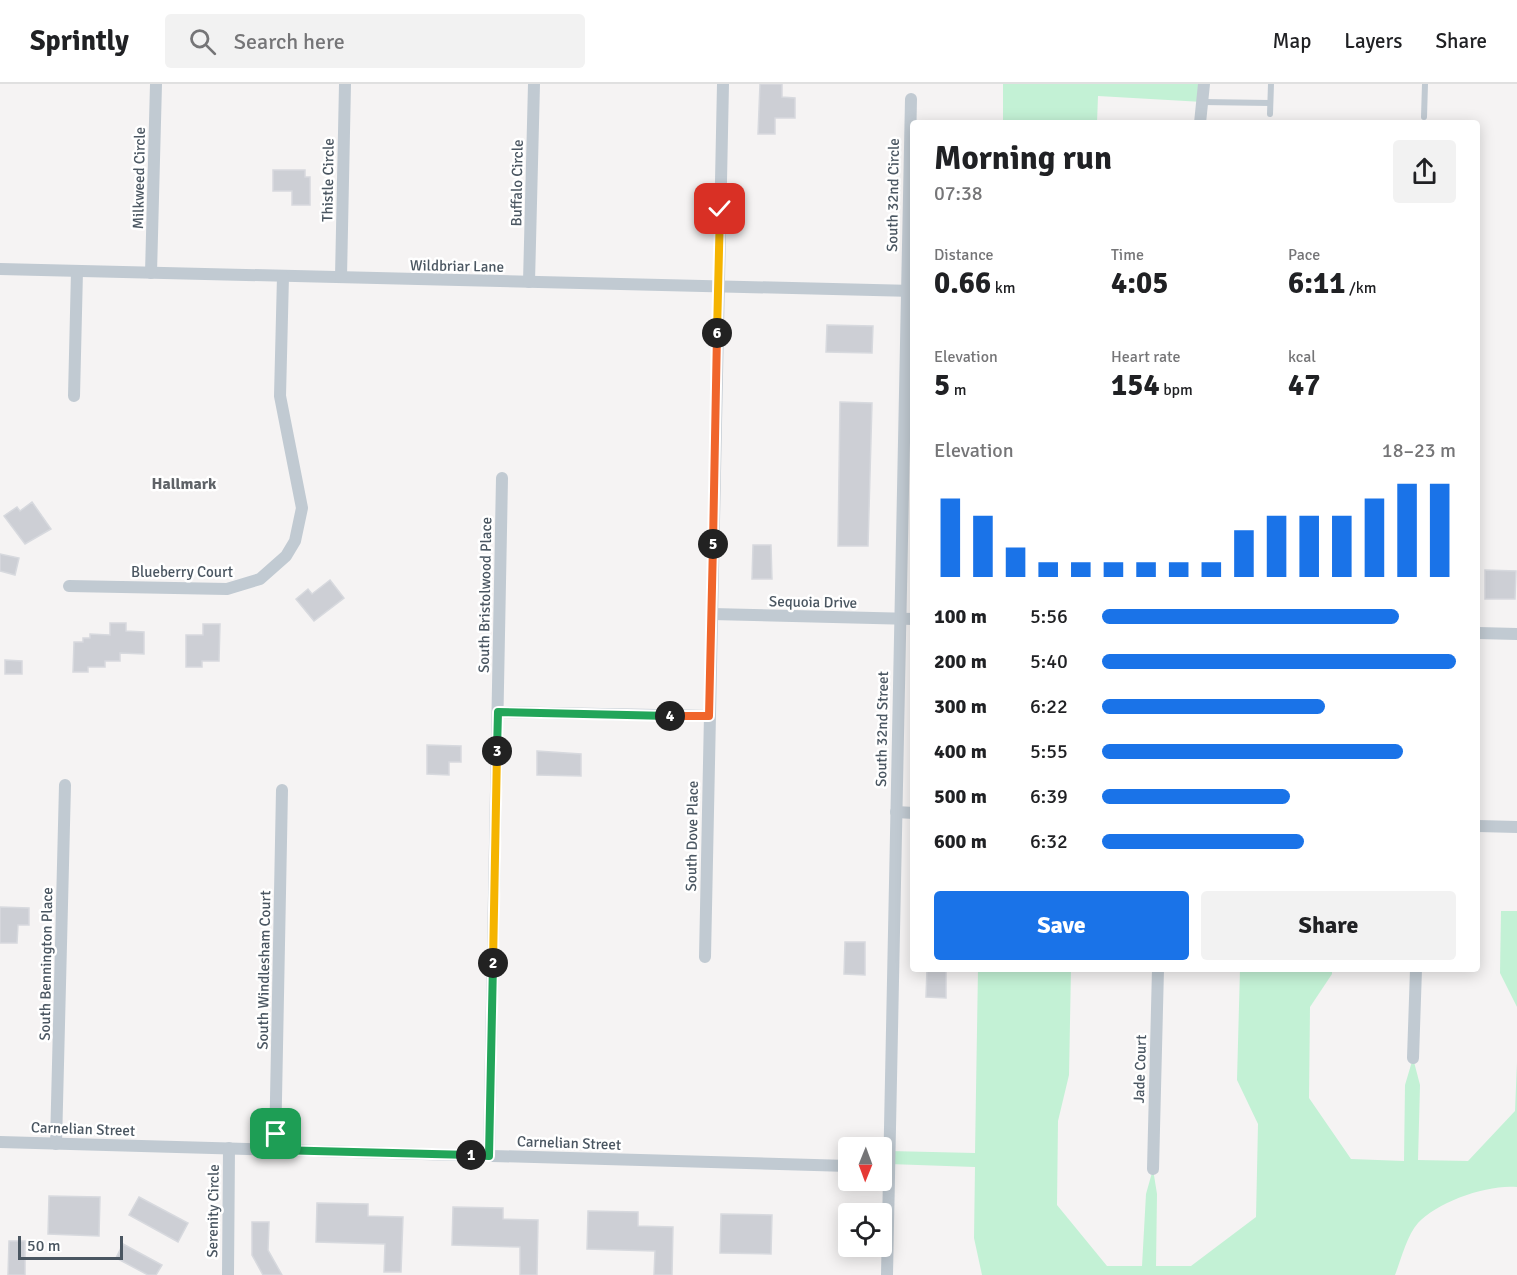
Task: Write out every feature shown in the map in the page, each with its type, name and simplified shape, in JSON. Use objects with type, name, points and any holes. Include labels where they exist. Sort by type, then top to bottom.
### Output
[{"type":"street","name":"Milkweed Circle","points":[[152,273],[156,84]]},
{"type":"street","name":"Thistle Circle","points":[[340,277],[345,84]]},
{"type":"street","name":"Buffalo Circle","points":[[529,282],[534,84]]},
{"type":"street","name":"South Dove Place","points":[[705,957],[723,84]]},
{"type":"street","points":[[1200,120],[1204,84]]},
{"type":"street","name":"South 32nd Circle","points":[[910,99],[910,291]]},
{"type":"street","name":"Wildbriar Lane","points":[[0,269],[910,291]]},
{"type":"street","points":[[74,396],[77,271]]},
{"type":"street","name":"Blueberry Court","points":[[69,586],[227,589],[260,579],[286,556],[295,541],[302,508],[280,396],[283,276]]},
{"type":"street","name":"South 32nd Street","points":[[886,1137],[910,291]]},
{"type":"street","name":"South Bristolwood Place","points":[[489,1156],[502,478]]},
{"type":"street","name":"Sequoia Drive","points":[[711,614],[910,619]]},
{"type":"street","points":[[1480,633],[1517,634]]},
{"type":"street","points":[[498,712],[709,716]]},
{"type":"street","name":"South Bennington Place","points":[[56,1143],[65,785]]},
{"type":"street","name":"South Windlesham Court","points":[[275,1150],[282,790]]},
{"type":"street","points":[[896,812],[910,813]]},
{"type":"street","points":[[1480,826],[1517,827]]},
{"type":"street","name":"Jade Court","points":[[1153,1169],[1158,972]]},
{"type":"street","points":[[1413,1058],[1416,972]]},
{"type":"street","name":"Carnelian Street","points":[[0,1142],[838,1166]]},
{"type":"street","name":"Serenity Circle","points":[[228,1275],[229,1148]]},
{"type":"street","name":"South 32nd Street","points":[[885,1191],[887,1275]]},
{"type":"lane","points":[[1270,114],[1271,84]]},
{"type":"lane","points":[[1425,84],[1425,117]]},
{"type":"lane","points":[[1203,102],[1270,103]]},
{"type":"green space","points":[[1003,84],[1204,84],[1203,102],[1098,96],[1097,120],[1003,120]]},
{"type":"green space","points":[[1501,911],[1517,911],[1517,1007],[1500,973]]},
{"type":"green space","points":[[978,972],[1071,972],[1069,1075],[1058,1121],[1057,1205],[1107,1266],[1142,1266],[1146,1194],[1153,1169],[1157,1194],[1156,1266],[1191,1266],[1256,1217],[1258,1124],[1237,1080],[1240,972],[1332,972],[1310,1007],[1309,1098],[1351,1159],[1404,1161],[1405,1085],[1413,1058],[1420,1085],[1418,1160],[1468,1161],[1515,1111],[1517,1062],[1517,1187],[1492,1188],[1464,1196],[1427,1215],[1411,1234],[1395,1275],[982,1275],[974,1238],[975,1167],[892,1164],[892,1151],[975,1153]]},
{"type":"building","points":[[760,84],[782,84],[782,97],[795,98],[795,118],[775,118],[775,134],[758,134]]},
{"type":"building","points":[[273,170],[305,170],[305,177],[310,177],[310,205],[292,205],[292,191],[273,191]]},
{"type":"building","points":[[827,325],[873,326],[872,353],[826,352]]},
{"type":"building","points":[[840,402],[872,403],[868,546],[838,546]]},
{"type":"building","points":[[32,502],[51,529],[25,544],[4,516],[17,507],[20,511]]},
{"type":"building","points":[[753,545],[771,545],[772,579],[752,579]]},
{"type":"building","points":[[0,554],[19,558],[15,575],[0,571]]},
{"type":"building","points":[[1485,570],[1516,571],[1515,599],[1485,599]]},
{"type":"building","points":[[330,580],[344,598],[314,621],[296,599],[308,589],[312,594]]},
{"type":"building","points":[[110,623],[126,623],[126,631],[144,632],[144,654],[120,653],[120,661],[105,661],[105,667],[88,667],[88,672],[73,672],[74,642],[83,642],[83,638],[90,638],[90,634],[110,635]]},
{"type":"building","points":[[203,624],[220,624],[219,661],[202,661],[202,667],[186,667],[186,635],[203,635]]},
{"type":"building","points":[[5,660],[22,661],[22,674],[5,674]]},
{"type":"building","points":[[427,745],[461,746],[461,762],[449,762],[449,775],[427,774]]},
{"type":"building","points":[[537,751],[581,754],[581,776],[537,775]]},
{"type":"building","points":[[0,907],[29,908],[29,925],[18,925],[17,943],[0,943]]},
{"type":"building","points":[[845,942],[865,942],[865,975],[844,974]]},
{"type":"building","points":[[927,972],[946,972],[946,998],[926,997]]},
{"type":"building","points":[[49,1196],[100,1197],[99,1236],[48,1234]]},
{"type":"building","points":[[139,1197],[188,1223],[178,1242],[129,1215]]},
{"type":"building","points":[[317,1203],[368,1204],[368,1216],[403,1217],[401,1272],[384,1272],[385,1244],[316,1242]]},
{"type":"building","points":[[453,1207],[503,1208],[503,1219],[538,1220],[537,1275],[520,1275],[520,1247],[452,1245]]},
{"type":"building","points":[[588,1211],[638,1212],[638,1226],[673,1227],[672,1275],[654,1275],[655,1251],[587,1249]]},
{"type":"building","points":[[721,1214],[772,1215],[771,1254],[720,1253]]},
{"type":"building","points":[[252,1222],[269,1222],[268,1250],[282,1275],[263,1275],[252,1255]]},
{"type":"building","points":[[9,1241],[25,1241],[25,1275],[8,1275]]},
{"type":"building","points":[[123,1244],[162,1265],[156,1275],[148,1275],[116,1258]]},
{"type":"district","name":"Hallmark","points":[[184,483]]},
{"type":"route","points":[[276,1134],[275,1150],[489,1156],[498,712],[709,716],[720,209]]}]
